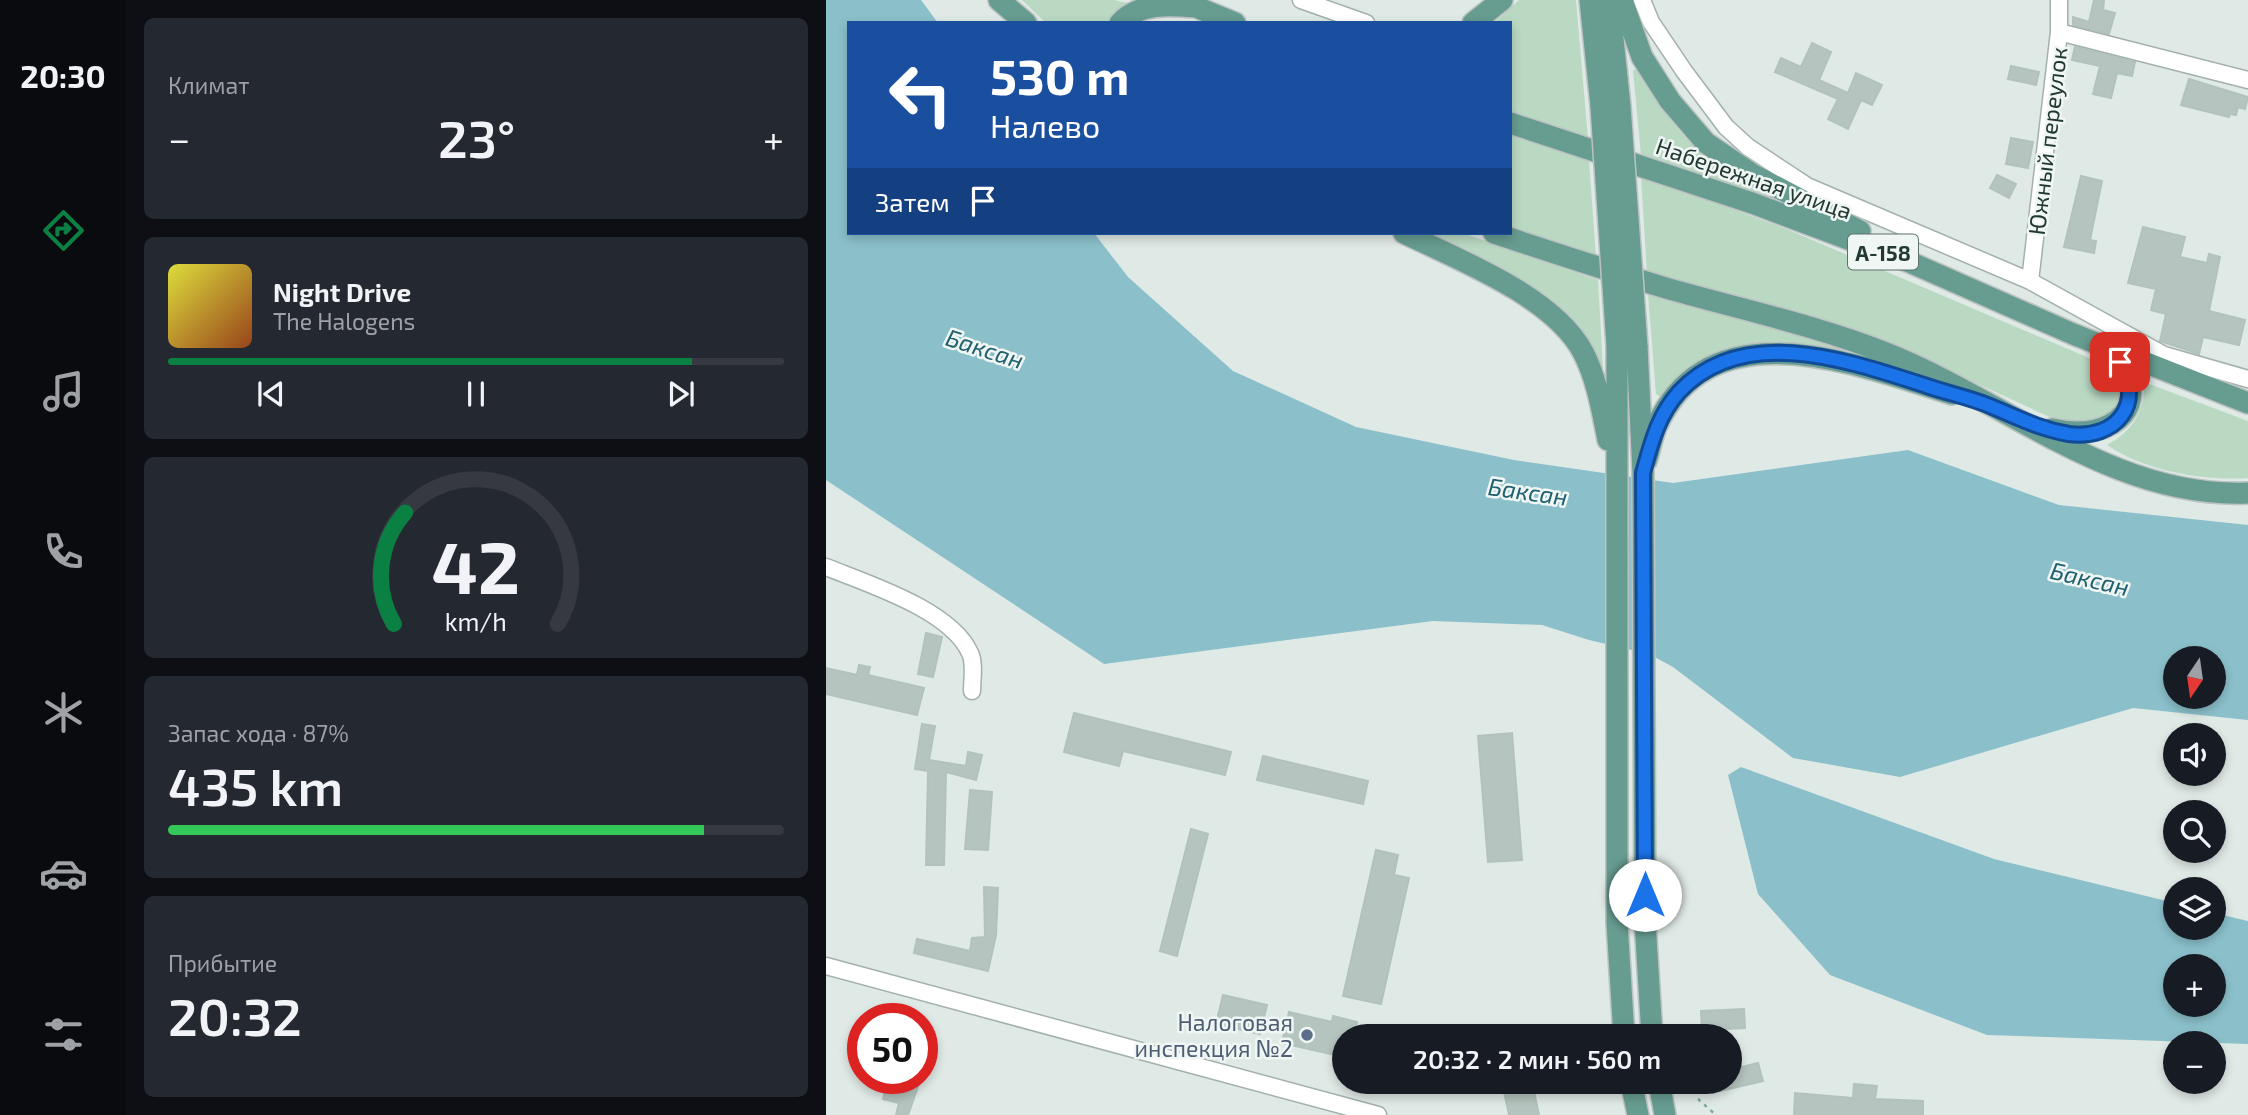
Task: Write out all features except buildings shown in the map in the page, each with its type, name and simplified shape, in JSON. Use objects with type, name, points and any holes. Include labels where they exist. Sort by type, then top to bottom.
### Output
[{"type":"main road","points":[[999,0],[1024,21]]},
{"type":"main road","points":[[1476,21],[1502,0]]},
{"type":"main road","points":[[1590,0],[1611,106]]},
{"type":"main road","points":[[1609,0],[1611,106],[1627,346],[1643,473],[1645,921],[1651,1024]]},
{"type":"main road","points":[[1622,0],[1629,27],[1642,57],[1670,101],[1706,143],[1752,174],[1861,232],[1906,261]]},
{"type":"main road","points":[[1123,21],[1137,10],[1152,6],[1188,4],[1230,21]]},
{"type":"main road","name":"Набережная улица","points":[[1512,124],[1752,204],[1906,261],[2103,346],[2248,403]]},
{"type":"main road","points":[[1409,235],[1520,293],[1567,330],[1582,351],[1593,376],[1615,472]]},
{"type":"main road","points":[[1500,235],[1666,288],[1884,352],[1933,373],[1990,406],[2103,463],[2143,479],[2185,490],[2222,494],[2248,493]]},
{"type":"main road","points":[[1623,1024],[1617,923],[1615,472],[1627,346]]},
{"type":"main road","points":[[2022,422],[2070,434],[2087,434],[2115,424],[2124,414],[2130,388],[2127,374],[2120,362],[2103,346]]},
{"type":"main road","points":[[1643,473],[1657,425],[1680,391],[1713,367],[1761,353],[1831,359],[1990,406]]},
{"type":"main road","points":[[1634,1094],[1638,1115]]},
{"type":"main road","points":[[1661,1094],[1665,1115]]},
{"type":"street","points":[[1301,0],[1360,21]]},
{"type":"street","points":[[1642,0],[1651,22],[1726,127],[1748,147],[1807,186],[2030,281],[2164,355],[2248,380]]},
{"type":"street","name":"Южный переулок","points":[[2030,281],[2059,32],[2059,0]]},
{"type":"street","points":[[2059,32],[2248,80]]},
{"type":"street","points":[[826,567],[936,616],[958,634],[972,655],[972,691]]},
{"type":"street","points":[[826,966],[1378,1115]]},
{"type":"path","points":[[1697,1094],[1699,1100],[1716,1115]]},
{"type":"green space","points":[[1022,0],[1114,0],[1127,3],[1111,21],[1044,21]]},
{"type":"green space","points":[[1519,0],[1576,0],[1588,139],[1512,115],[1512,21],[1496,21]]},
{"type":"green space","points":[[1640,69],[1670,119],[1693,145],[1736,176],[1815,216],[1641,156],[1633,70]]},
{"type":"green space","points":[[1512,134],[1589,161],[1596,257],[1512,229]]},
{"type":"green space","points":[[1641,176],[1784,228],[2108,366],[2121,380],[2123,399],[2101,426],[2067,425],[1906,351],[1647,274]]},
{"type":"green space","points":[[1418,235],[1468,235],[1598,280],[1603,370],[1598,371],[1589,350]]},
{"type":"green space","points":[[1648,294],[1790,332],[1889,364],[1779,345],[1665,399],[1656,394]]},
{"type":"green space","points":[[2144,382],[2248,421],[2248,478],[2212,478],[2156,468],[2107,445],[2124,433],[2136,419],[2142,402]]},
{"type":"water","name":"Баксан","points":[[826,0],[921,0],[937,21],[847,21],[847,235],[1096,235],[1128,277],[1233,371],[1356,427],[1514,460],[1673,483],[1908,450],[2059,505],[2248,525],[2248,720],[2133,708],[1900,777],[1793,758],[1673,667],[1649,654],[1589,640],[1542,625],[1433,621],[1104,664],[826,480]]},
{"type":"water","points":[[1741,767],[1994,859],[2163,900],[2163,940],[2226,940],[2226,916],[2248,921],[2248,1044],[2226,1043],[2226,1031],[2163,1031],[2163,1041],[1987,1035],[1830,975],[1758,894],[1728,775]]},
{"type":"place","name":"Налоговая инспекция №2","points":[[1307,1035]]},
{"type":"route","points":[[1645,895],[1643,473],[1657,425],[1680,391],[1713,367],[1736,358],[1761,353],[1809,355],[1881,372],[1990,406],[2022,422],[2070,434],[2087,434],[2102,431],[2115,424],[2124,414],[2130,388],[2127,374],[2120,362]]}]
